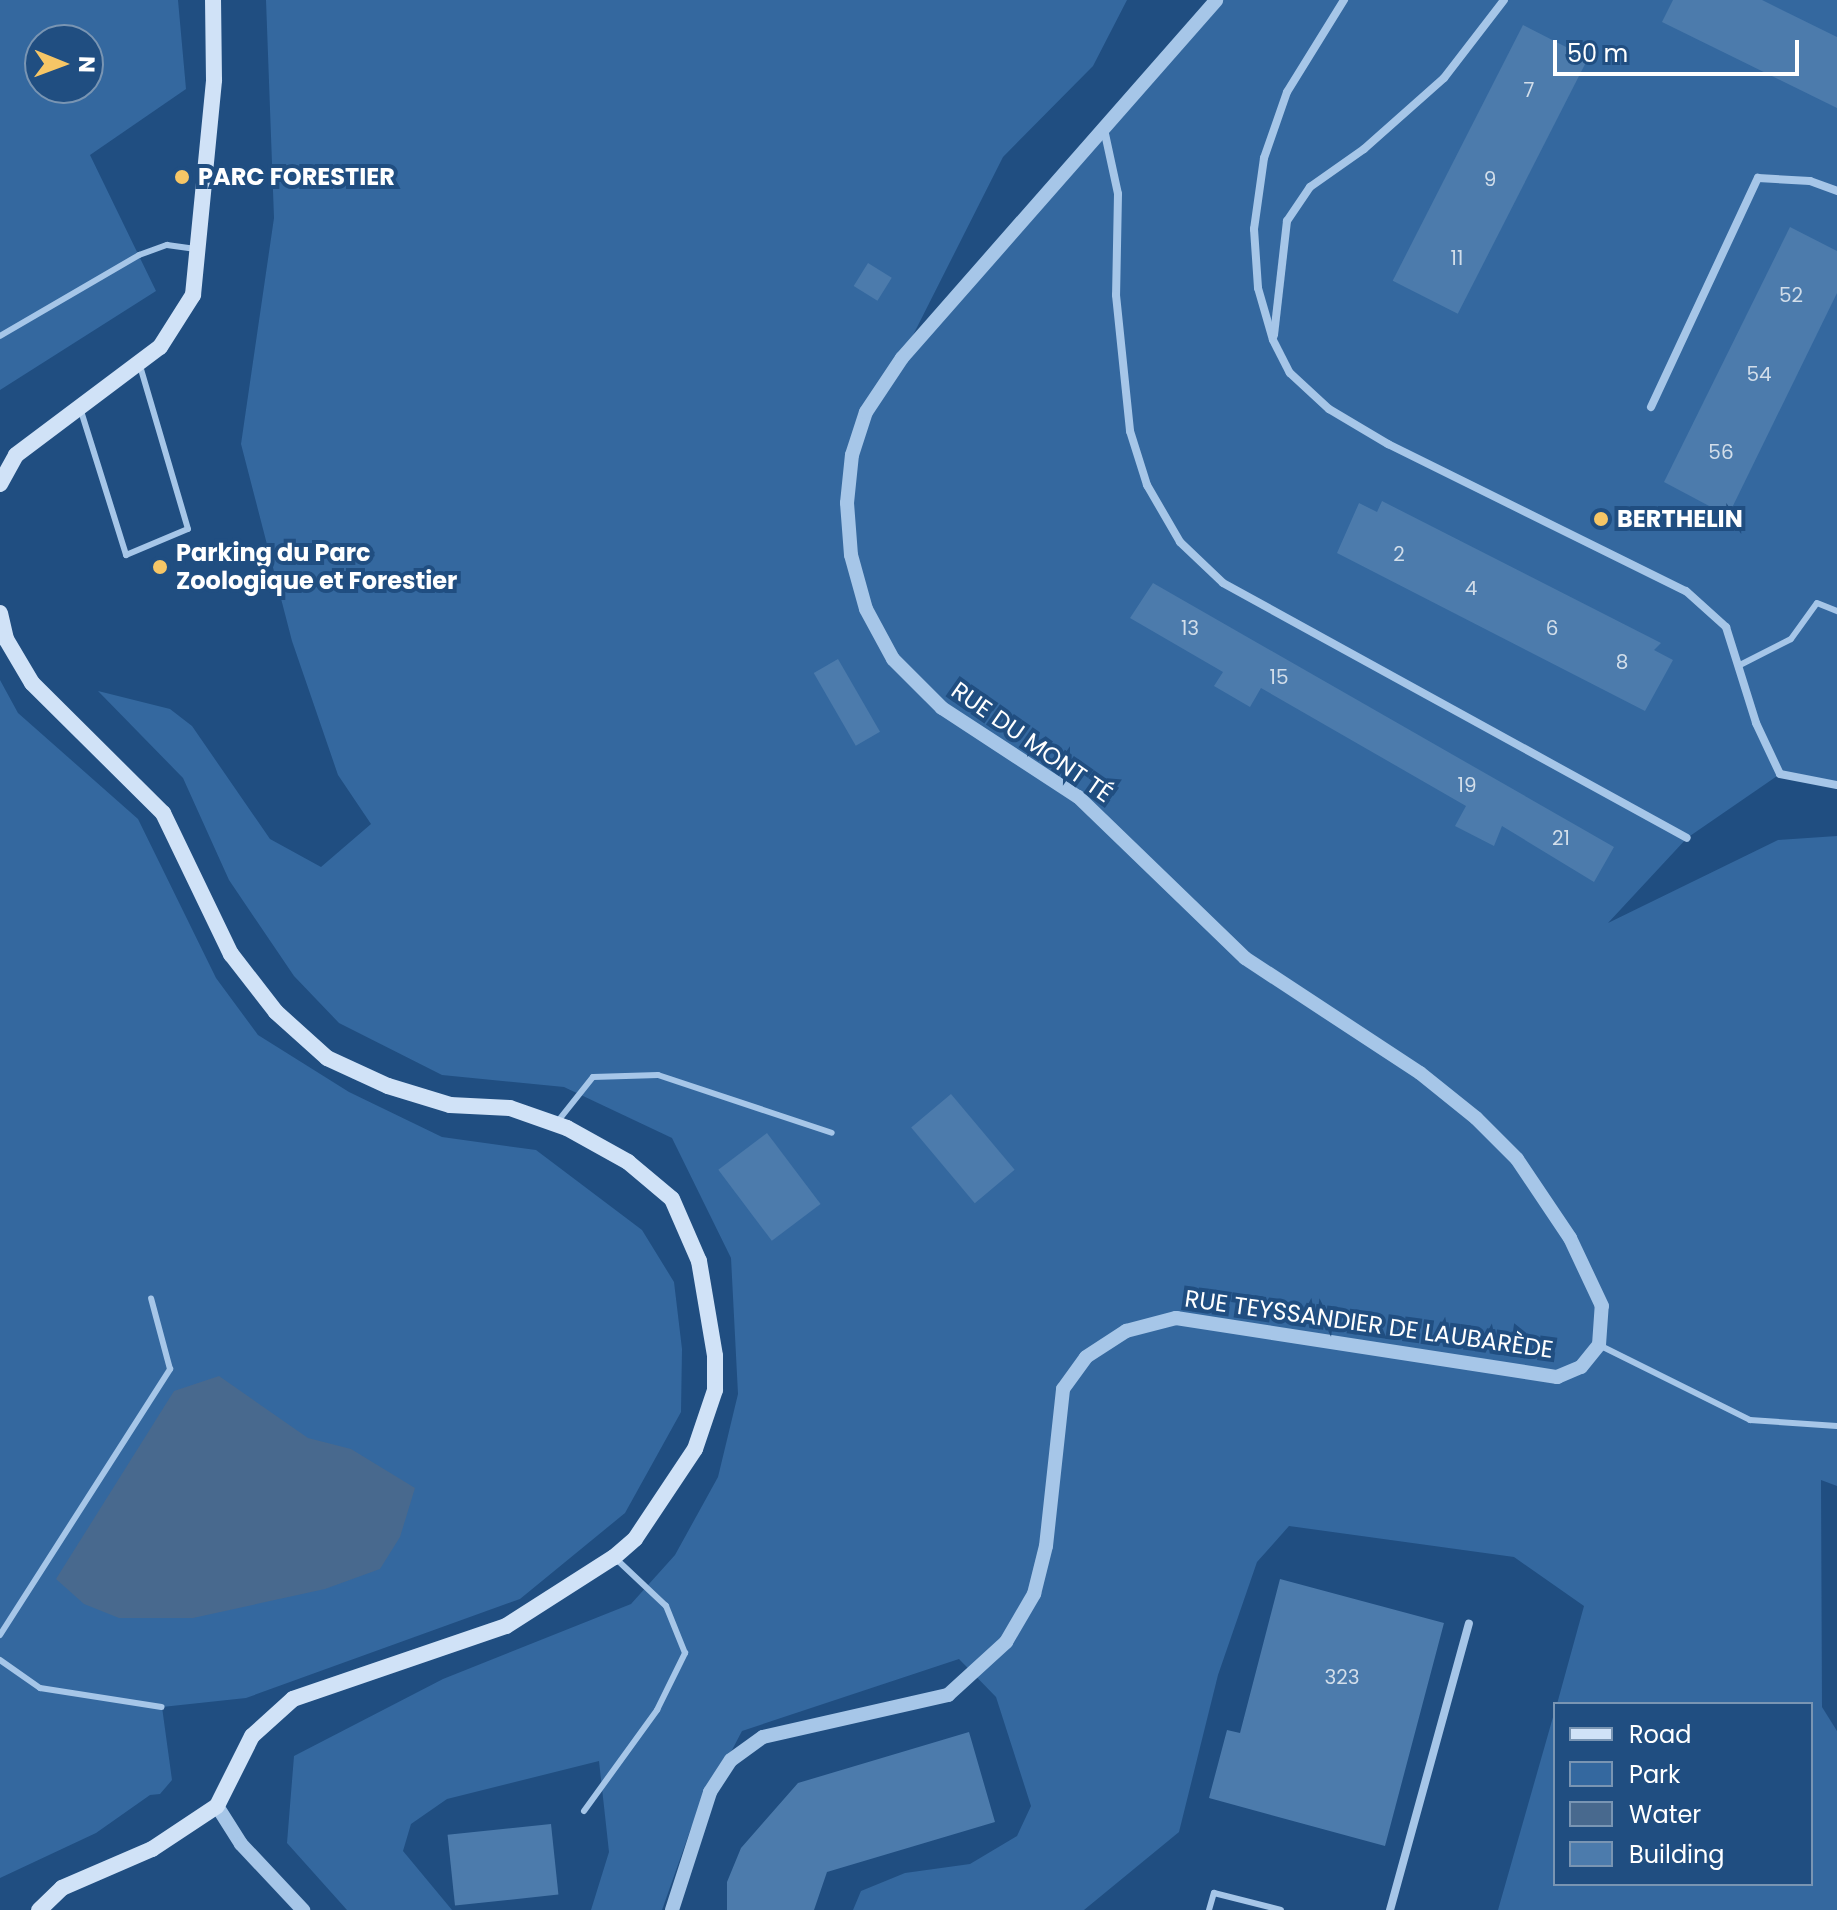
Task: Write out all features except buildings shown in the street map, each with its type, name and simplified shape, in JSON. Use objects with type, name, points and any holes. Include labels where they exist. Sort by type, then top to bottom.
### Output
[{"type":"main road","points":[[0,484],[16,455],[160,347],[193,295],[214,80],[213,0]]},
{"type":"main road","points":[[0,613],[6,639],[32,683],[163,813],[231,954],[276,1012],[327,1058],[388,1086],[450,1105],[510,1108],[555,1124],[628,1162],[672,1199],[699,1261],[713,1321],[715,1390],[695,1449],[635,1539],[614,1557],[506,1626],[293,1699],[252,1736],[217,1806],[152,1849],[62,1888],[39,1910]]},
{"type":"street","name":"RUE DU MONT TÉ","points":[[1216,0],[902,358],[866,412],[852,455],[847,503],[851,555],[866,609],[893,659],[942,708],[1078,797],[1245,958],[1420,1073],[1476,1118],[1517,1159],[1570,1238],[1602,1306],[1599,1345]]},
{"type":"street","points":[[1344,0],[1287,92],[1264,158],[1254,229],[1258,288],[1273,340],[1290,373],[1329,409],[1484,494],[1686,591],[1726,627],[1756,723],[1780,774],[1837,785]]},
{"type":"street","points":[[1273,340],[1287,221],[1310,187],[1364,149],[1444,78],[1504,0]]},
{"type":"street","points":[[1104,129],[1118,194],[1116,295],[1130,431],[1147,485],[1180,542],[1223,583],[1687,838]]},
{"type":"street","points":[[1651,407],[1758,178],[1810,181],[1837,191]]},
{"type":"street","name":"RUE TEYSSANDIER DE LAUBARÈDE","points":[[672,1910],[710,1792],[731,1760],[763,1737],[948,1695],[1006,1642],[1034,1594],[1046,1546],[1063,1389],[1086,1357],[1126,1331],[1176,1318],[1557,1377],[1581,1367],[1599,1345]]},
{"type":"street","points":[[1390,1910],[1469,1624]]},
{"type":"street","points":[[217,1806],[241,1844],[303,1910]]},
{"type":"lane","points":[[0,336],[139,255],[167,245],[199,249]]},
{"type":"lane","points":[[80,408],[126,555],[188,529],[139,362]]},
{"type":"lane","points":[[1738,666],[1791,639],[1817,603],[1837,611]]},
{"type":"lane","points":[[555,1124],[593,1077],[658,1075],[832,1133]]},
{"type":"lane","points":[[0,1635],[170,1369],[151,1298]]},
{"type":"lane","points":[[1599,1345],[1750,1420],[1837,1426]]},
{"type":"lane","points":[[584,1811],[657,1710],[685,1653],[666,1606],[614,1557]]},
{"type":"lane","points":[[0,1660],[40,1688],[162,1707]]},
{"type":"lane","points":[[1209,1910],[1214,1893],[1281,1910]]},
{"type":"green space","points":[[0,0],[178,0],[186,89],[90,155],[156,291],[0,390]]},
{"type":"green space","points":[[266,0],[1127,0],[1093,66],[1003,157],[903,355],[1216,0],[1837,0],[1837,785],[1780,774],[1687,838],[1608,923],[1778,840],[1837,836],[1837,1486],[1821,1480],[1822,1707],[1837,1731],[1837,1910],[1498,1910],[1553,1717],[1553,1886],[1813,1886],[1813,1702],[1558,1702],[1584,1606],[1514,1557],[1289,1526],[1257,1562],[1218,1675],[1179,1832],[1084,1910],[853,1910],[861,1891],[905,1873],[970,1864],[1017,1836],[1031,1806],[996,1697],[959,1659],[742,1731],[691,1828],[662,1910],[591,1910],[609,1852],[599,1761],[447,1799],[411,1824],[403,1851],[452,1910],[347,1910],[287,1843],[294,1756],[443,1679],[631,1604],[675,1555],[718,1477],[738,1394],[731,1258],[672,1138],[564,1087],[442,1075],[339,1023],[294,976],[229,880],[183,778],[98,691],[170,709],[192,726],[270,839],[321,867],[371,824],[338,775],[292,641],[241,444],[274,218]]},
{"type":"green space","points":[[0,680],[18,713],[138,819],[216,978],[258,1035],[349,1092],[442,1137],[536,1150],[642,1230],[674,1282],[682,1349],[681,1412],[625,1513],[520,1599],[246,1698],[162,1707],[172,1780],[160,1794],[150,1795],[96,1833],[0,1878]]},
{"type":"water","points":[[219,1376],[308,1438],[351,1449],[415,1488],[400,1537],[380,1569],[325,1589],[193,1618],[119,1618],[84,1604],[56,1579],[174,1391]]},
{"type":"place","name":"PARC FORESTIER","points":[[182,177]]},
{"type":"place","name":"BERTHELIN","points":[[1601,519]]},
{"type":"place","name":"Parking du Parc Zoologique et Forestier","points":[[160,567]]}]
